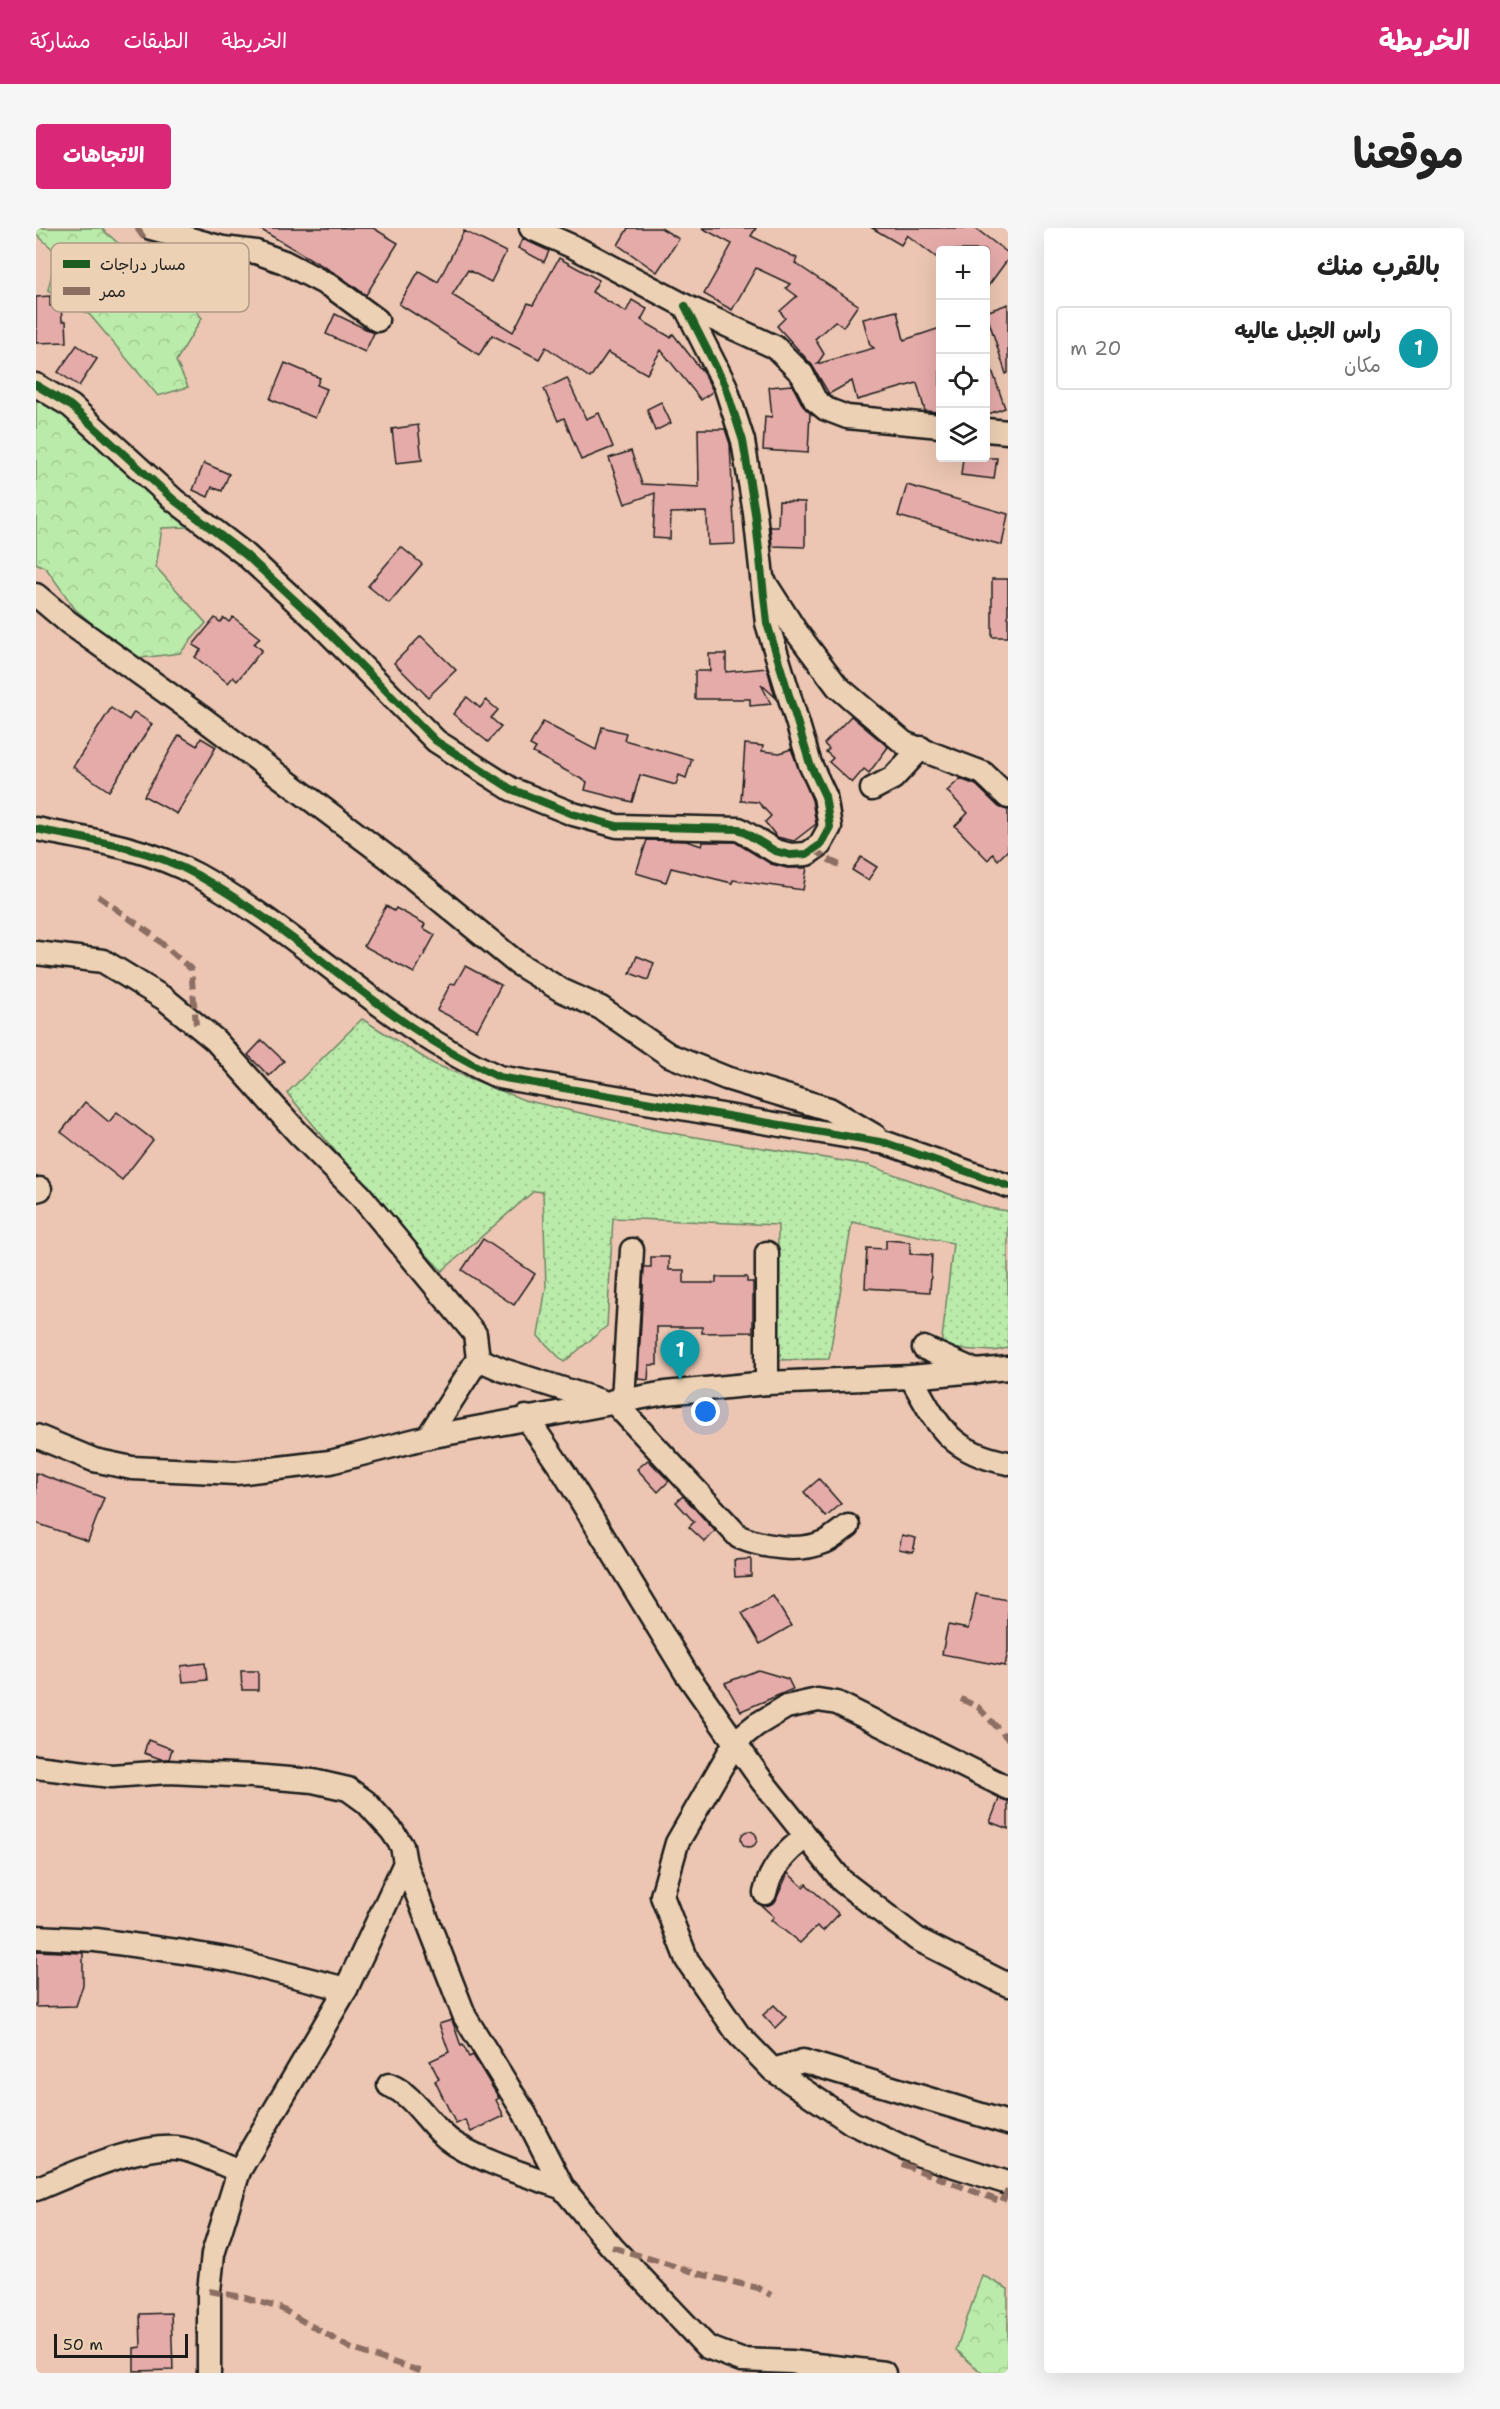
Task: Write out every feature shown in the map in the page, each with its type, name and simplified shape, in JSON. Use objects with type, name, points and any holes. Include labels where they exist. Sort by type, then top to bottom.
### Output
[{"type":"street","points":[[151,228],[205,243]]},
{"type":"street","points":[[531,228],[685,306],[775,347],[802,374],[814,400],[826,409],[847,417],[936,426]]},
{"type":"street","points":[[249,251],[284,262],[332,287],[377,320]]},
{"type":"street","points":[[36,385],[72,406],[174,500],[246,555],[315,619],[436,741],[511,789],[573,814],[616,826],[739,829],[775,851],[790,855],[807,854],[820,845],[830,828],[825,796],[810,765],[767,623],[755,513],[743,441],[725,385],[685,306]]},
{"type":"street","points":[[990,430],[1008,432]]},
{"type":"street","points":[[762,579],[795,630],[837,686],[904,743],[983,773],[1008,797]]},
{"type":"street","points":[[36,595],[68,622],[205,720],[390,859],[491,944],[526,969],[561,990],[601,1008],[669,1055],[726,1078],[829,1109],[886,1143]]},
{"type":"street","points":[[872,789],[893,778],[921,748]]},
{"type":"street","points":[[36,829],[140,850],[196,874],[273,921],[395,1018],[464,1061],[499,1077],[886,1143],[1008,1186]]},
{"type":"street","points":[[36,953],[103,962],[165,999],[215,1040],[298,1133],[360,1195],[475,1334],[478,1359],[428,1437]]},
{"type":"street","points":[[613,1401],[632,1250]]},
{"type":"street","points":[[767,1253],[767,1383]]},
{"type":"street","points":[[924,1348],[980,1372]]},
{"type":"street","points":[[478,1359],[503,1370],[613,1401],[739,1537],[756,1544],[800,1546],[824,1543],[848,1526]]},
{"type":"street","points":[[36,1436],[94,1460],[132,1468],[236,1473],[330,1462],[428,1437],[526,1417],[613,1401],[711,1387],[911,1377],[1008,1368]]},
{"type":"street","points":[[911,1377],[944,1433],[963,1449],[1008,1463]]},
{"type":"street","points":[[526,1417],[565,1474],[686,1674],[736,1741],[762,1781],[842,1881],[917,1939],[1008,1984]]},
{"type":"street","points":[[1008,1788],[837,1703],[818,1700],[786,1707],[756,1725],[736,1741],[677,1843],[662,1896],[687,1960],[738,2034],[773,2070],[862,2128],[920,2156],[1008,2183]]},
{"type":"street","points":[[36,1767],[111,1776],[169,1772],[253,1776],[313,1781],[348,1789],[366,1802],[402,1846],[405,1863],[465,2017],[525,2114],[563,2188],[592,2226],[707,2347],[741,2360],[791,2362],[884,2373]]},
{"type":"street","points":[[765,1893],[768,1879],[785,1854],[806,1837]]},
{"type":"street","points":[[209,2373],[209,2291],[213,2254],[239,2170],[346,1989],[405,1863]]},
{"type":"street","points":[[36,1937],[96,1940],[232,1960],[346,1989]]},
{"type":"street","points":[[773,2070],[803,2061],[1008,2123]]},
{"type":"street","points":[[389,2085],[421,2106],[435,2127],[454,2143],[505,2168],[563,2188]]},
{"type":"street","points":[[36,2189],[122,2157],[168,2148],[183,2149],[239,2170]]},
{"type":"green space","points":[[36,228],[101,228],[118,243],[51,243],[51,248],[36,234]]},
{"type":"green space","points":[[85,312],[197,312],[202,318],[176,361],[188,387],[158,396],[90,315]]},
{"type":"green space","points":[[36,399],[74,417],[188,527],[162,528],[156,567],[206,623],[180,653],[133,659],[75,609],[46,568],[36,563]]},
{"type":"green space","points":[[362,1019],[434,1064],[524,1100],[659,1131],[868,1165],[988,1208],[1008,1211],[1008,1348],[994,1351],[941,1348],[953,1243],[852,1222],[829,1359],[777,1360],[778,1225],[613,1218],[607,1326],[564,1362],[538,1336],[546,1287],[543,1192],[534,1191],[442,1271],[384,1210],[287,1093]]},
{"type":"green space","points":[[982,2275],[1008,2289],[1008,2373],[982,2373],[956,2350]]},
{"type":"building","points":[[258,228],[373,228],[398,243],[366,295],[338,275]]},
{"type":"building","points":[[628,228],[661,228],[679,239],[657,272],[618,245]]},
{"type":"building","points":[[702,228],[756,228],[751,236],[797,258],[795,263],[858,305],[843,327],[835,321],[815,339],[824,354],[817,364],[874,348],[870,345],[863,319],[897,311],[904,340],[936,329],[936,412],[925,411],[917,383],[857,400],[852,381],[829,394],[812,365],[777,326],[785,318],[780,311],[797,296],[786,288],[790,284],[756,268],[732,310],[704,294],[732,244]]},
{"type":"building","points":[[872,228],[975,228],[1008,253],[1008,259],[990,284],[990,246],[936,246],[936,257],[907,235],[901,245]]},
{"type":"building","points":[[464,231],[506,252],[491,282],[468,270],[452,295],[513,332],[528,303],[533,305],[559,258],[599,280],[592,292],[626,312],[632,300],[647,309],[641,320],[670,337],[673,334],[703,372],[713,391],[701,400],[661,350],[647,374],[608,352],[590,378],[546,347],[539,359],[492,335],[479,355],[399,304],[419,271],[438,282]]},
{"type":"building","points":[[523,239],[549,251],[544,262],[518,248]]},
{"type":"building","points":[[50,296],[51,312],[61,312],[62,321],[66,321],[67,342],[36,343],[36,297]]},
{"type":"building","points":[[1008,304],[1008,373],[1006,374],[990,324],[990,311]]},
{"type":"building","points":[[335,314],[374,333],[365,352],[326,334]]},
{"type":"building","points":[[77,345],[97,359],[79,386],[58,372]]},
{"type":"building","points":[[285,363],[320,378],[317,385],[327,389],[315,418],[270,399]]},
{"type":"building","points":[[990,364],[1005,408],[990,414]]},
{"type":"building","points":[[567,378],[586,419],[599,413],[613,447],[581,460],[564,418],[558,421],[544,389]]},
{"type":"building","points":[[792,385],[803,406],[810,413],[808,453],[763,450],[765,416],[772,417],[769,387]]},
{"type":"building","points":[[661,402],[671,423],[655,431],[647,409]]},
{"type":"building","points":[[418,425],[422,460],[396,463],[392,429]]},
{"type":"building","points":[[698,429],[725,429],[730,444],[735,544],[708,545],[707,512],[671,513],[670,539],[653,538],[655,493],[625,504],[609,458],[631,451],[642,484],[699,487]]},
{"type":"building","points":[[990,458],[997,458],[994,479],[961,475],[963,462],[990,462]]},
{"type":"building","points":[[204,463],[229,474],[222,491],[212,487],[208,497],[193,490]]},
{"type":"building","points":[[907,485],[1008,514],[1002,545],[898,516]]},
{"type":"building","points":[[779,501],[805,502],[805,547],[772,546],[770,527],[778,527]]},
{"type":"building","points":[[401,547],[422,564],[389,603],[368,586]]},
{"type":"building","points":[[992,579],[1008,579],[1008,637],[992,637]]},
{"type":"building","points":[[233,617],[260,638],[254,644],[262,650],[237,681],[233,677],[228,683],[195,657],[201,650],[193,645],[215,618],[220,622],[224,618],[229,622]]},
{"type":"building","points":[[421,636],[456,670],[428,697],[394,663]]},
{"type":"building","points":[[709,654],[726,654],[726,672],[767,668],[775,697],[761,684],[771,704],[750,706],[750,699],[695,699],[695,671],[710,671]]},
{"type":"building","points":[[467,697],[480,708],[486,700],[498,710],[491,718],[501,727],[488,742],[453,714]]},
{"type":"building","points":[[111,708],[129,720],[134,712],[152,724],[109,791],[73,767]]},
{"type":"building","points":[[851,716],[888,747],[869,773],[864,769],[852,783],[829,762],[833,758],[826,752],[829,749],[824,744]]},
{"type":"building","points":[[543,722],[596,750],[602,727],[626,733],[624,740],[692,759],[686,778],[679,775],[676,785],[640,775],[632,802],[585,790],[587,782],[533,753],[536,748],[530,745]]},
{"type":"building","points":[[179,735],[197,746],[201,738],[216,747],[177,814],[144,796]]},
{"type":"building","points":[[745,744],[763,746],[762,751],[780,753],[791,749],[812,800],[816,824],[794,841],[777,837],[765,822],[771,816],[758,802],[741,801]]},
{"type":"building","points":[[960,779],[976,785],[999,807],[1008,810],[1008,850],[998,860],[993,854],[988,860],[955,826],[968,813],[947,791]]},
{"type":"building","points":[[647,840],[686,841],[702,846],[703,842],[735,842],[771,864],[787,868],[807,868],[803,890],[733,880],[732,883],[671,868],[666,882],[636,873]]},
{"type":"building","points":[[861,857],[877,867],[868,880],[852,870]]},
{"type":"building","points":[[386,906],[394,911],[396,908],[425,924],[423,928],[435,935],[414,973],[364,946]]},
{"type":"building","points":[[637,956],[654,963],[648,980],[630,973]]},
{"type":"building","points":[[465,966],[501,985],[477,1030],[437,1010],[451,983],[455,984]]},
{"type":"building","points":[[262,1040],[284,1061],[269,1076],[248,1055]]},
{"type":"building","points":[[85,1102],[109,1122],[117,1112],[153,1140],[122,1180],[61,1132]]},
{"type":"building","points":[[483,1239],[535,1274],[514,1305],[462,1270]]},
{"type":"building","points":[[886,1240],[910,1242],[910,1254],[932,1255],[930,1292],[865,1288],[867,1248],[886,1249]]},
{"type":"building","points":[[651,1257],[669,1257],[669,1270],[684,1270],[684,1283],[716,1283],[716,1277],[747,1277],[747,1282],[753,1282],[753,1332],[702,1333],[702,1327],[657,1327],[657,1365],[649,1365],[648,1380],[638,1379],[644,1267],[651,1267]]},
{"type":"building","points":[[648,1460],[669,1481],[658,1492],[637,1469]]},
{"type":"building","points":[[36,1473],[104,1498],[88,1541],[36,1523]]},
{"type":"building","points":[[819,1479],[841,1504],[826,1517],[804,1492]]},
{"type":"building","points":[[683,1496],[715,1531],[705,1542],[689,1527],[694,1522],[676,1502]]},
{"type":"building","points":[[902,1535],[916,1538],[913,1552],[899,1549]]},
{"type":"building","points":[[751,1559],[751,1576],[735,1577],[734,1560]]},
{"type":"building","points":[[976,1594],[1008,1600],[1008,1651],[1005,1666],[942,1654],[948,1625],[968,1629]]},
{"type":"building","points":[[773,1596],[791,1626],[760,1644],[742,1613]]},
{"type":"building","points":[[205,1663],[207,1680],[183,1682],[181,1666]]},
{"type":"building","points":[[758,1670],[788,1679],[793,1689],[741,1711],[725,1683]]},
{"type":"building","points":[[241,1671],[258,1671],[258,1690],[242,1690]]},
{"type":"building","points":[[148,1740],[172,1749],[169,1759],[161,1759],[144,1753]]},
{"type":"building","points":[[999,1799],[1008,1801],[1008,1829],[990,1822]]},
{"type":"building","points":[[746,1831],[752,1831],[757,1839],[755,1845],[746,1847],[741,1842],[741,1836]]},
{"type":"building","points":[[788,1873],[803,1887],[806,1884],[839,1914],[823,1931],[817,1926],[800,1943],[771,1920],[774,1917],[762,1906],[775,1902]]},
{"type":"building","points":[[36,1951],[83,1953],[83,1985],[76,2006],[36,2007]]},
{"type":"building","points":[[774,2005],[786,2017],[775,2028],[763,2015]]},
{"type":"building","points":[[452,2020],[461,2046],[463,2045],[469,2057],[473,2055],[499,2098],[496,2100],[504,2116],[471,2132],[465,2120],[456,2124],[435,2081],[439,2079],[430,2061],[449,2052],[439,2024]]},
{"type":"building","points":[[171,2313],[173,2370],[134,2371],[134,2348],[141,2347],[140,2314]]},
{"type":"marked path","points":[[137,228],[148,243]]},
{"type":"marked path","points":[[814,849],[844,867]]},
{"type":"marked path","points":[[98,896],[151,934],[191,969],[196,1025]]},
{"type":"marked path","points":[[961,1699],[978,1707],[1008,1739]]},
{"type":"marked path","points":[[902,2164],[1002,2202],[1008,2190]]},
{"type":"marked path","points":[[612,2247],[700,2274],[758,2288],[771,2295]]},
{"type":"marked path","points":[[209,2291],[243,2297],[280,2308],[352,2349],[426,2373]]},
{"type":"cycle path","points":[[36,385],[71,406],[174,500],[246,555],[315,619],[436,741],[511,789],[573,814],[617,826],[739,829],[775,851],[790,855],[807,854],[820,845],[830,827],[825,796],[810,764],[767,623],[755,513],[743,441],[725,385],[685,306]]},
{"type":"cycle path","points":[[36,829],[139,851],[197,875],[274,925],[419,1032],[499,1077],[886,1143],[1008,1186]]},
{"type":"place","name":"راس الجبل عاليه","points":[[680,1380]]}]
